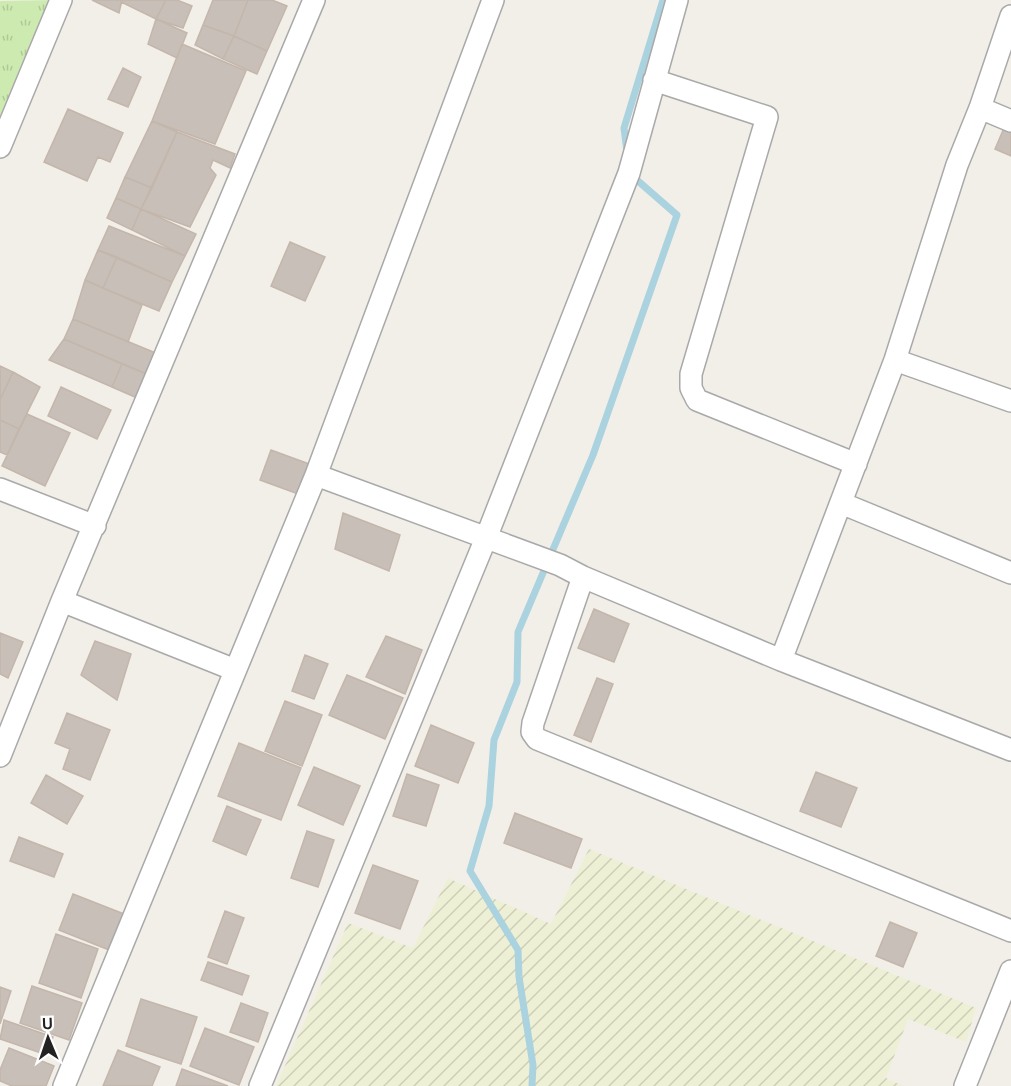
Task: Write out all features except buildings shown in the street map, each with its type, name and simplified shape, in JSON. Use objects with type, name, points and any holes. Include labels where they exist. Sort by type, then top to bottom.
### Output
[{"type":"street","points":[[0,147],[62,0]]},
{"type":"street","points":[[0,756],[62,601],[314,0]]},
{"type":"street","points":[[64,1086],[316,475],[493,0]]},
{"type":"street","points":[[260,1086],[486,538],[629,173],[677,0]]},
{"type":"street","points":[[781,660],[895,360],[957,165],[980,108],[1011,16]]},
{"type":"street","points":[[654,80],[767,117],[691,374],[693,394],[697,400],[856,464]]},
{"type":"street","points":[[980,108],[1011,121]]},
{"type":"street","points":[[895,360],[1011,401]]},
{"type":"street","points":[[316,475],[560,565],[583,577],[781,660],[1011,750]]},
{"type":"street","points":[[0,489],[95,526]]},
{"type":"street","points":[[841,503],[1011,573]]},
{"type":"street","points":[[583,577],[533,723],[532,732],[537,739],[1011,931]]},
{"type":"street","points":[[62,601],[235,670]]},
{"type":"street","points":[[965,1086],[1011,971]]},
{"type":"green space","points":[[58,0],[0,138],[0,1]]},
{"type":"green space","points":[[589,849],[976,1008],[966,1042],[908,1019],[886,1078],[903,1086],[276,1086],[348,923],[413,948],[448,878],[551,924]]},
{"type":"waterway","points":[[627,152],[624,128],[663,0]]},
{"type":"waterway","points":[[532,1086],[533,1065],[519,977],[518,950],[470,871],[489,806],[494,740],[517,682],[518,632],[593,455],[677,215],[630,174]]}]
